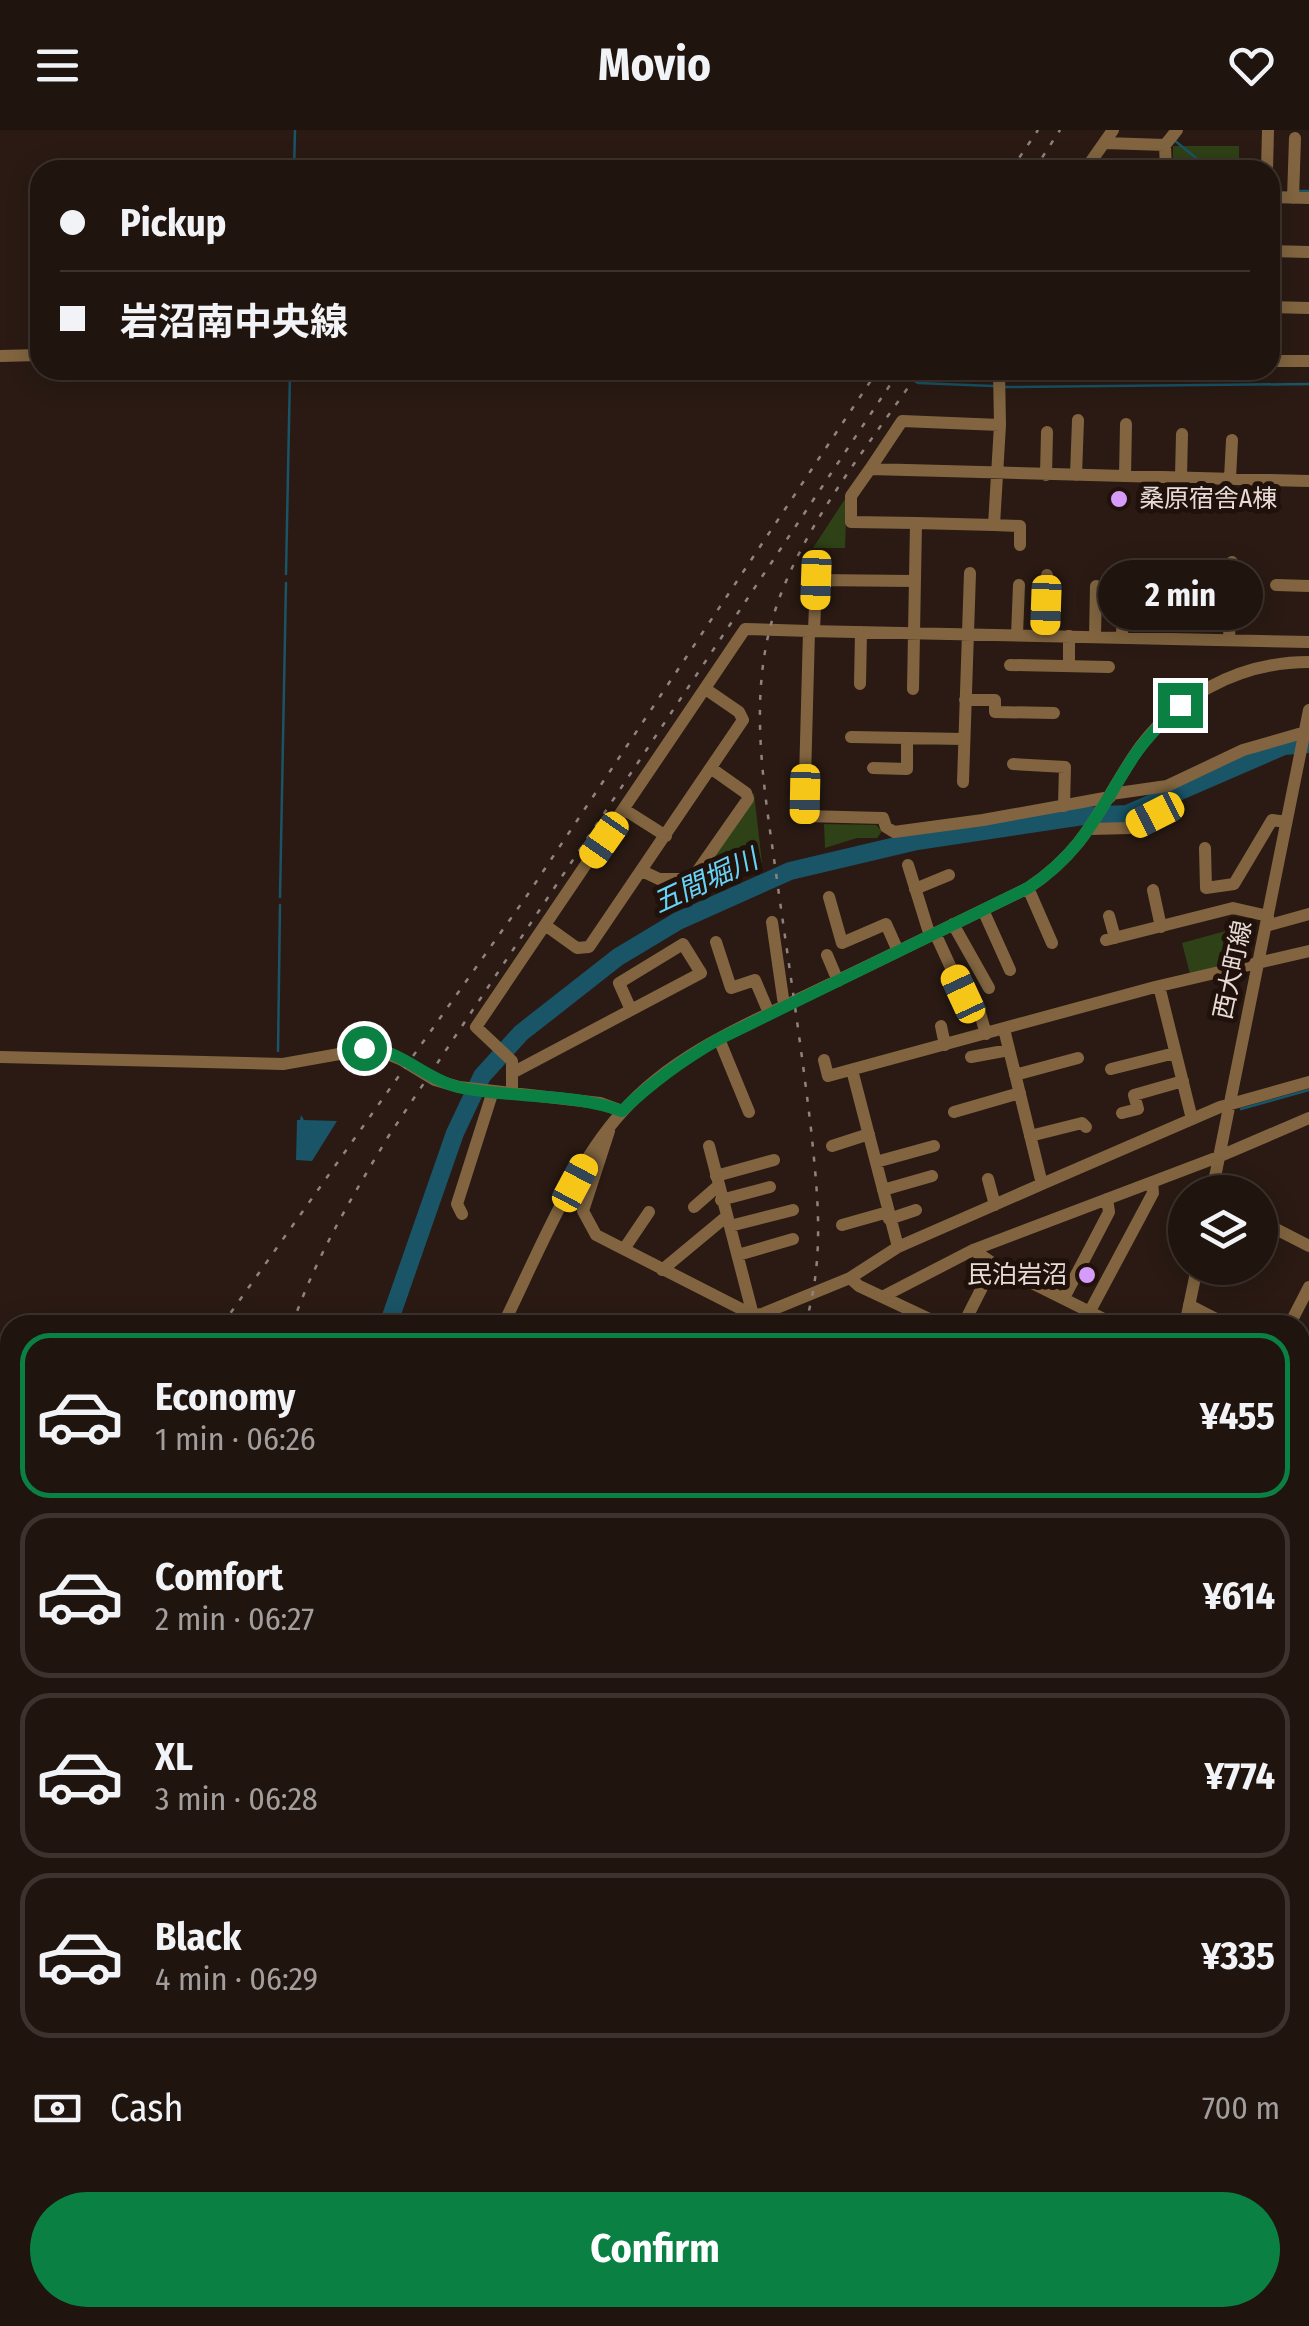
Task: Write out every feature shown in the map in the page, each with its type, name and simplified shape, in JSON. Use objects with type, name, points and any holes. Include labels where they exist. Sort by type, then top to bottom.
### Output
[{"type":"street","points":[[1092,160],[1113,130]]},
{"type":"street","points":[[1267,160],[1268,130]]},
{"type":"street","points":[[1293,193],[1298,134]]},
{"type":"street","points":[[1104,143],[1171,138]]},
{"type":"street","points":[[1280,196],[1293,193],[1309,198]]},
{"type":"street","points":[[1280,251],[1309,252]]},
{"type":"street","points":[[1280,307],[1309,308]]},
{"type":"street","points":[[0,356],[30,354]]},
{"type":"street","points":[[1280,361],[1309,361]]},
{"type":"street","points":[[994,525],[1000,425],[998,381]]},
{"type":"street","points":[[1076,475],[1078,420]]},
{"type":"street","points":[[1000,425],[902,421],[851,496],[850,522],[1020,526],[1020,545]]},
{"type":"street","points":[[1125,476],[1126,424]]},
{"type":"street","points":[[1046,432],[1046,475]]},
{"type":"street","points":[[1181,477],[1182,434]]},
{"type":"street","points":[[1230,478],[1232,440]]},
{"type":"street","points":[[870,470],[1309,481]]},
{"type":"street","points":[[913,688],[916,523]]},
{"type":"street","points":[[1229,640],[1232,562]]},
{"type":"street","points":[[963,782],[970,574]]},
{"type":"street","points":[[1045,636],[1048,575]]},
{"type":"street","points":[[914,581],[816,580],[804,816],[884,818],[886,828],[894,832],[1168,786],[1244,750],[1306,733],[1309,710]]},
{"type":"street","points":[[1122,638],[1124,581]]},
{"type":"street","points":[[1016,635],[1019,585]]},
{"type":"street","points":[[1276,585],[1309,586]]},
{"type":"street","points":[[1095,637],[1096,586]]},
{"type":"street","points":[[512,1093],[513,1066],[476,1026],[745,629],[1309,642]]},
{"type":"street","points":[[860,684],[861,632]]},
{"type":"street","points":[[1069,665],[1070,636]]},
{"type":"street","points":[[508,1315],[592,1150],[622,1111],[651,1083],[683,1059],[784,1005],[1028,888],[1070,857],[1149,736],[1180,705],[1247,670],[1309,662]]},
{"type":"street","points":[[1010,665],[1109,667]]},
{"type":"street","points":[[545,925],[577,948],[589,947],[642,871],[743,717],[707,690]]},
{"type":"street","points":[[965,700],[995,700],[995,712],[1054,714]]},
{"type":"street","name":"西大町線","points":[[1215,1175],[1306,733]]},
{"type":"street","points":[[850,737],[964,739]]},
{"type":"street","points":[[872,768],[907,769],[907,738]]},
{"type":"street","points":[[1013,764],[1065,767],[1064,806]]},
{"type":"street","points":[[642,871],[660,879],[692,879],[748,798],[712,769]]},
{"type":"street","points":[[625,810],[666,836]]},
{"type":"street","points":[[1091,827],[1130,828],[1155,815]]},
{"type":"street","points":[[1204,848],[1206,888],[1234,884],[1272,820],[1286,822]]},
{"type":"street","points":[[908,865],[932,934],[963,994]]},
{"type":"street","points":[[916,888],[949,875]]},
{"type":"street","points":[[1028,888],[1052,944]]},
{"type":"street","points":[[1153,890],[1161,926]]},
{"type":"street","points":[[829,897],[842,942],[886,924],[898,951]]},
{"type":"street","points":[[1109,916],[1110,939],[1233,908],[1267,921],[1309,914]]},
{"type":"street","points":[[983,910],[1010,970]]},
{"type":"street","points":[[772,922],[784,1005]]},
{"type":"street","points":[[953,924],[988,988]]},
{"type":"street","points":[[716,942],[731,988],[755,980],[769,1013]]},
{"type":"street","points":[[513,1066],[631,1010],[700,974],[683,944],[618,983],[631,1010]]},
{"type":"street","points":[[824,1060],[828,1076],[1159,986],[1309,951]]},
{"type":"street","points":[[826,955],[838,981]]},
{"type":"street","points":[[1159,986],[1192,1119]]},
{"type":"street","points":[[977,1002],[986,1034]]},
{"type":"street","points":[[942,1026],[946,1045]]},
{"type":"street","points":[[1004,1029],[1042,1184]]},
{"type":"street","points":[[719,1039],[749,1112]]},
{"type":"street","points":[[0,1057],[283,1064],[374,1048],[435,1080],[460,1087],[600,1103],[622,1111]]},
{"type":"street","points":[[971,1057],[1009,1050]]},
{"type":"street","points":[[1111,1068],[1176,1053]]},
{"type":"street","points":[[1015,1075],[1078,1058]]},
{"type":"street","points":[[852,1070],[898,1247]]},
{"type":"street","points":[[1122,1112],[1138,1109],[1134,1095],[1182,1081]]},
{"type":"street","points":[[611,1124],[583,1212],[596,1235],[753,1315],[850,1278],[898,1247],[1192,1119],[1309,1082]]},
{"type":"street","points":[[462,1214],[457,1204],[490,1091]]},
{"type":"street","points":[[954,1112],[1020,1093]]},
{"type":"street","points":[[882,1297],[973,1250],[1218,1157],[1309,1118]]},
{"type":"street","points":[[1030,1136],[1082,1122],[1086,1127]]},
{"type":"street","points":[[832,1146],[869,1134]]},
{"type":"street","points":[[709,1146],[753,1315]]},
{"type":"street","points":[[876,1162],[934,1146]]},
{"type":"street","points":[[694,1207],[718,1187],[774,1160]]},
{"type":"street","points":[[883,1190],[932,1176]]},
{"type":"street","points":[[988,1180],[994,1205]]},
{"type":"street","points":[[1090,1311],[1152,1193],[1152,1182]]},
{"type":"street","points":[[718,1187],[770,1187]]},
{"type":"street","points":[[1064,1298],[1109,1212],[1107,1199]]},
{"type":"street","points":[[662,1270],[728,1221],[793,1210]]},
{"type":"street","points":[[842,1225],[916,1210]]},
{"type":"street","points":[[624,1249],[649,1212]]},
{"type":"street","points":[[1278,1230],[1309,1246]]},
{"type":"street","points":[[738,1256],[793,1239]]},
{"type":"street","points":[[973,1250],[1097,1315]]},
{"type":"street","points":[[967,1315],[994,1264]]},
{"type":"street","points":[[850,1278],[921,1315]]},
{"type":"street","points":[[1187,1315],[1193,1285]]},
{"type":"street","points":[[1294,1315],[1309,1286]]},
{"type":"street","points":[[1189,1305],[1208,1315]]},
{"type":"green space","points":[[1173,146],[1239,146],[1239,160],[1173,160]]},
{"type":"green space","points":[[847,496],[845,548],[813,548]]},
{"type":"green space","points":[[754,793],[762,863],[710,884],[696,878]]},
{"type":"green space","points":[[824,824],[876,825],[882,831],[877,838],[857,838],[825,848]]},
{"type":"green space","points":[[1247,928],[1239,960],[1190,974],[1182,943]]},
{"type":"water","points":[[301,1115],[304,1120],[337,1121],[312,1161],[296,1160],[297,1120]]},
{"type":"waterway","points":[[294,160],[295,130]]},
{"type":"waterway","points":[[1174,140],[1199,160]]},
{"type":"waterway","points":[[1296,191],[1309,191]]},
{"type":"waterway","points":[[286,574],[290,380]]},
{"type":"waterway","points":[[912,380],[993,386]]},
{"type":"waterway","points":[[1006,387],[1309,384]]},
{"type":"waterway","points":[[280,897],[286,583]]},
{"type":"waterway","name":"五間堀川","points":[[391,1315],[455,1133],[482,1076],[521,1033],[618,957],[678,921],[790,871],[917,841],[1083,816],[1127,814],[1284,746],[1309,744]]},
{"type":"waterway","points":[[278,1051],[280,905]]},
{"type":"waterway","points":[[1241,1109],[1309,1090]]},
{"type":"railway","points":[[1018,160],[1038,130]]},
{"type":"railway","points":[[1040,160],[1060,130]]},
{"type":"railway","points":[[229,1315],[526,897],[871,380]]},
{"type":"railway","points":[[296,1315],[323,1251],[388,1137],[893,380]]},
{"type":"railway","points":[[807,1315],[818,1252],[814,1154],[764,783],[760,722],[763,662],[780,597],[813,528],[913,380]]},
{"type":"place","name":"桑原宿舎A棟","points":[[1119,499]]},
{"type":"place","name":"民泊岩沼","points":[[1087,1275]]},
{"type":"route","points":[[364,1048],[381,1050],[435,1080],[460,1087],[600,1103],[622,1111],[683,1059],[719,1039],[1028,888],[1053,872],[1081,843],[1149,736],[1180,705]]}]
